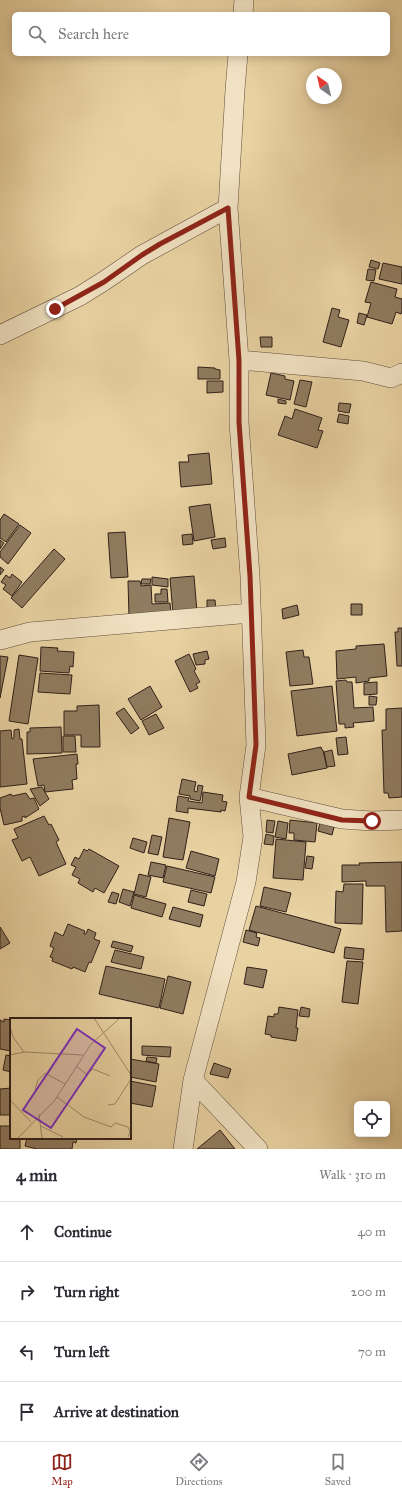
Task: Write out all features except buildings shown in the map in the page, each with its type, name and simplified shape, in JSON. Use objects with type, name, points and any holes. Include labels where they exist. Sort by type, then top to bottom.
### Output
[{"type":"street","points":[[243,12],[244,0]]},
{"type":"street","points":[[183,1149],[193,1080],[246,882],[253,837],[249,797],[256,745],[251,613],[239,422],[239,360],[228,208],[234,90],[238,56]]},
{"type":"street","points":[[0,335],[80,296],[104,282],[148,251],[228,208]]},
{"type":"street","points":[[239,360],[363,371],[391,378],[402,373]]},
{"type":"street","points":[[0,640],[30,632],[251,613]]},
{"type":"street","points":[[249,797],[342,820],[402,820]]},
{"type":"street","points":[[193,1080],[258,1149]]},
{"type":"route","points":[[55,309],[104,282],[160,244],[228,208],[239,360],[239,422],[250,576],[253,660],[256,745],[249,797],[342,820],[372,821]]}]
